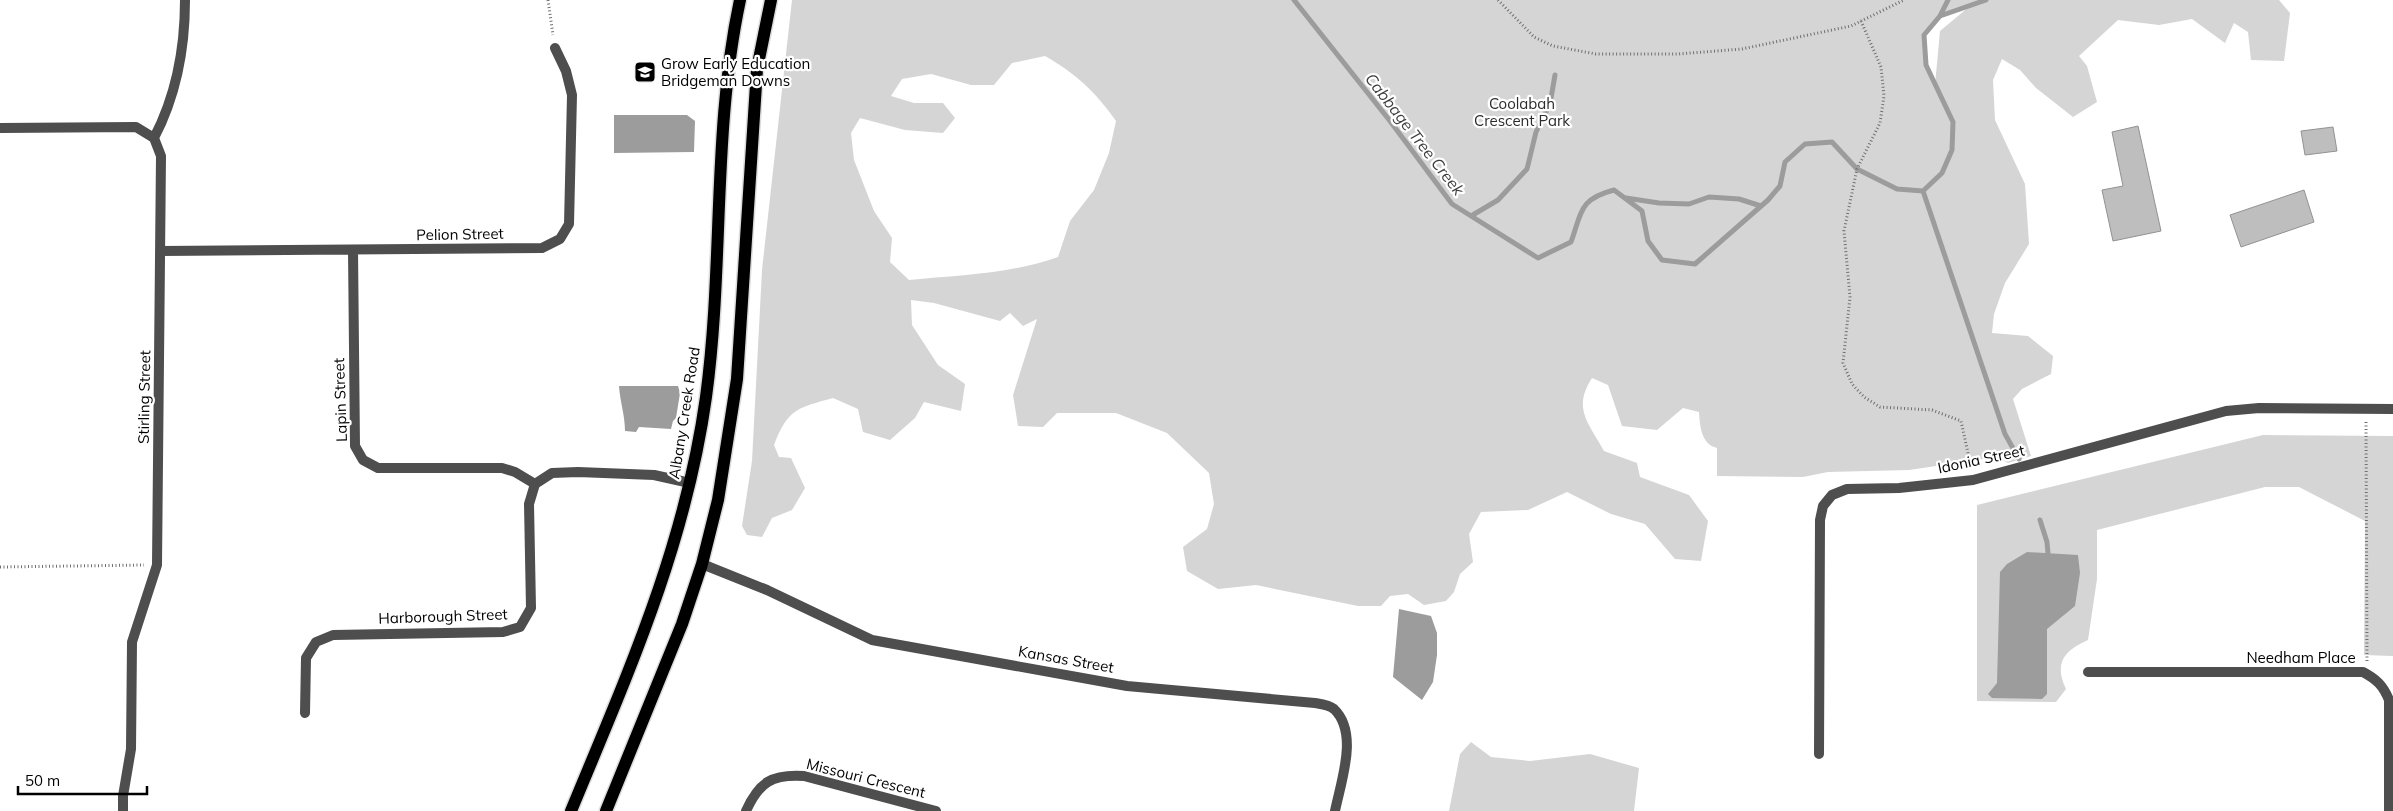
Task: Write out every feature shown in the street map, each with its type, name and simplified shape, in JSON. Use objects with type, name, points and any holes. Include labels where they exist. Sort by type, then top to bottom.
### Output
[{"type":"main road","name":"Albany Creek Road","points":[[572,811],[650,618],[671,555],[690,484],[710,360],[725,94],[740,0]]},
{"type":"main road","points":[[606,811],[671,653],[702,564],[718,500],[732,420],[741,332],[754,96],[762,39],[771,0]]},
{"type":"street","points":[[0,128],[136,127],[154,138],[166,114],[178,67],[185,30],[185,0]]},
{"type":"street","name":"Pelion Street","points":[[161,251],[542,248],[560,239],[569,224],[572,95],[566,70],[555,48]]},
{"type":"street","name":"Stirling Street","points":[[123,811],[123,796],[131,749],[132,642],[157,565],[161,156],[154,138]]},
{"type":"street","name":"Lapin Street","points":[[352,250],[355,446],[363,460],[378,468],[502,468],[515,472],[535,484]]},
{"type":"street","name":"Idonia Street","points":[[1819,754],[1820,520],[1823,506],[1832,494],[1847,489],[1899,488],[1973,480],[2226,411],[2259,408],[2393,409]]},
{"type":"street","points":[[535,484],[552,472],[654,475],[690,484]]},
{"type":"street","name":"Harborough Street","points":[[305,712],[306,658],[316,642],[333,635],[503,632],[520,627],[531,608],[529,504],[535,484]]},
{"type":"street","name":"Kansas Street","points":[[702,564],[767,590],[872,640],[1127,686],[1315,703],[1332,708],[1344,722],[1347,749],[1335,811]]},
{"type":"street","name":"Needham Place","points":[[2088,672],[2364,673],[2384,688],[2389,700],[2389,811]]},
{"type":"street","name":"Missouri Crescent","points":[[746,811],[760,788],[769,780],[786,775],[804,776],[936,811]]},
{"type":"path","points":[[548,0],[555,48]]},
{"type":"path","points":[[1498,0],[1534,37],[1553,46],[1596,54],[1678,54],[1742,50],[1851,26],[1904,0]]},
{"type":"path","points":[[1861,21],[1881,67],[1884,96],[1880,123],[1857,169],[1844,231],[1850,297],[1843,363],[1852,384],[1864,397],[1880,407],[1932,410],[1961,421],[1973,480]]},
{"type":"path","points":[[2366,432],[2368,664]]},
{"type":"path","points":[[0,567],[157,565]]},
{"type":"green space","name":"Coolabah Crescent Park","points":[[792,0],[2279,0],[2290,13],[2284,61],[2251,60],[2248,32],[2234,23],[2225,43],[2192,19],[2159,25],[2118,20],[2079,56],[2087,66],[2097,102],[2073,117],[2036,88],[2020,70],[2002,59],[1993,80],[1995,120],[2025,184],[2029,244],[2005,283],[1994,314],[1992,333],[2028,336],[2053,356],[2051,374],[2022,389],[2013,399],[2031,456],[2008,463],[1997,457],[1909,470],[1828,472],[1803,477],[1717,476],[1717,448],[1708,443],[1702,434],[1699,412],[1683,408],[1657,430],[1622,426],[1608,385],[1592,378],[1586,389],[1583,407],[1588,424],[1604,451],[1637,463],[1640,477],[1689,495],[1708,521],[1701,561],[1675,559],[1645,524],[1611,514],[1567,492],[1528,510],[1481,512],[1469,534],[1473,562],[1460,574],[1454,592],[1446,601],[1424,605],[1408,594],[1390,596],[1381,606],[1358,606],[1256,585],[1218,589],[1187,571],[1183,547],[1207,529],[1214,504],[1209,473],[1167,433],[1116,413],[1057,413],[1043,427],[1018,426],[1013,395],[1037,319],[1023,326],[1010,313],[1000,321],[934,303],[911,300],[912,325],[938,365],[965,384],[961,411],[924,402],[915,418],[890,440],[863,432],[858,409],[833,398],[811,404],[796,411],[784,423],[774,445],[779,457],[791,458],[805,488],[792,510],[772,518],[762,537],[747,535],[742,526],[752,461],[762,270]],"holes":[[[1970,6],[1940,31],[1935,85],[1926,65],[1924,35],[1940,16]],[[1045,56],[1084,84],[1116,121],[1109,153],[1094,190],[1070,221],[1058,257],[1040,263],[1003,270],[909,280],[890,262],[892,238],[874,211],[854,160],[851,133],[860,118],[905,130],[943,133],[955,118],[943,103],[914,103],[891,96],[902,79],[931,74],[971,85],[994,85],[1012,63]]]},
{"type":"green space","points":[[2263,435],[2393,436],[2393,656],[2364,655],[2365,521],[2299,487],[2265,487],[2097,530],[2097,579],[2088,640],[2072,649],[2063,659],[2061,672],[2066,689],[2056,702],[1977,701],[1977,505]]},
{"type":"green space","points":[[1471,742],[1491,757],[1530,761],[1590,754],[1639,768],[1634,811],[1449,811],[1460,754]]},
{"type":"shaded area","points":[[614,115],[687,115],[695,121],[694,152],[614,153]]},
{"type":"shaded area","points":[[619,386],[678,386],[680,393],[676,418],[671,429],[639,427],[636,432],[625,431]]},
{"type":"shaded area","points":[[2027,552],[2078,555],[2080,573],[2075,606],[2047,629],[2047,694],[2042,699],[1992,698],[1988,694],[1997,683],[2000,572],[2007,564]]},
{"type":"shaded area","points":[[1399,609],[1431,616],[1437,633],[1437,655],[1433,682],[1422,700],[1393,677]]},
{"type":"building","points":[[2138,126],[2161,231],[2113,241],[2102,190],[2123,186],[2112,132]]},
{"type":"building","points":[[2333,127],[2337,151],[2305,155],[2301,131]]},
{"type":"building","points":[[2304,190],[2314,222],[2241,247],[2230,215]]},
{"type":"waterway","name":"Cabbage Tree Creek","points":[[1294,0],[1390,121],[1452,204],[1538,258],[1571,242],[1580,215],[1588,202],[1614,190],[1642,211],[1648,241],[1662,260],[1695,264],[1768,200],[1780,186],[1785,162],[1805,144],[1832,142],[1857,169],[1897,189],[1923,191],[1942,173],[1952,150],[1953,122],[1926,65],[1924,35],[1940,16],[1986,0]]},
{"type":"waterway","points":[[1940,16],[1948,0]]},
{"type":"waterway","points":[[1471,216],[1498,200],[1527,169],[1536,132],[1550,104],[1555,75]]},
{"type":"waterway","points":[[1923,191],[2005,434],[2019,459]]},
{"type":"waterway","points":[[1626,198],[1659,203],[1689,204],[1709,197],[1739,199],[1761,206]]},
{"type":"waterway","points":[[2040,520],[2047,542],[2048,553]]},
{"type":"place","name":"Grow Early Education Bridgeman Downs","points":[[645,72]]}]
